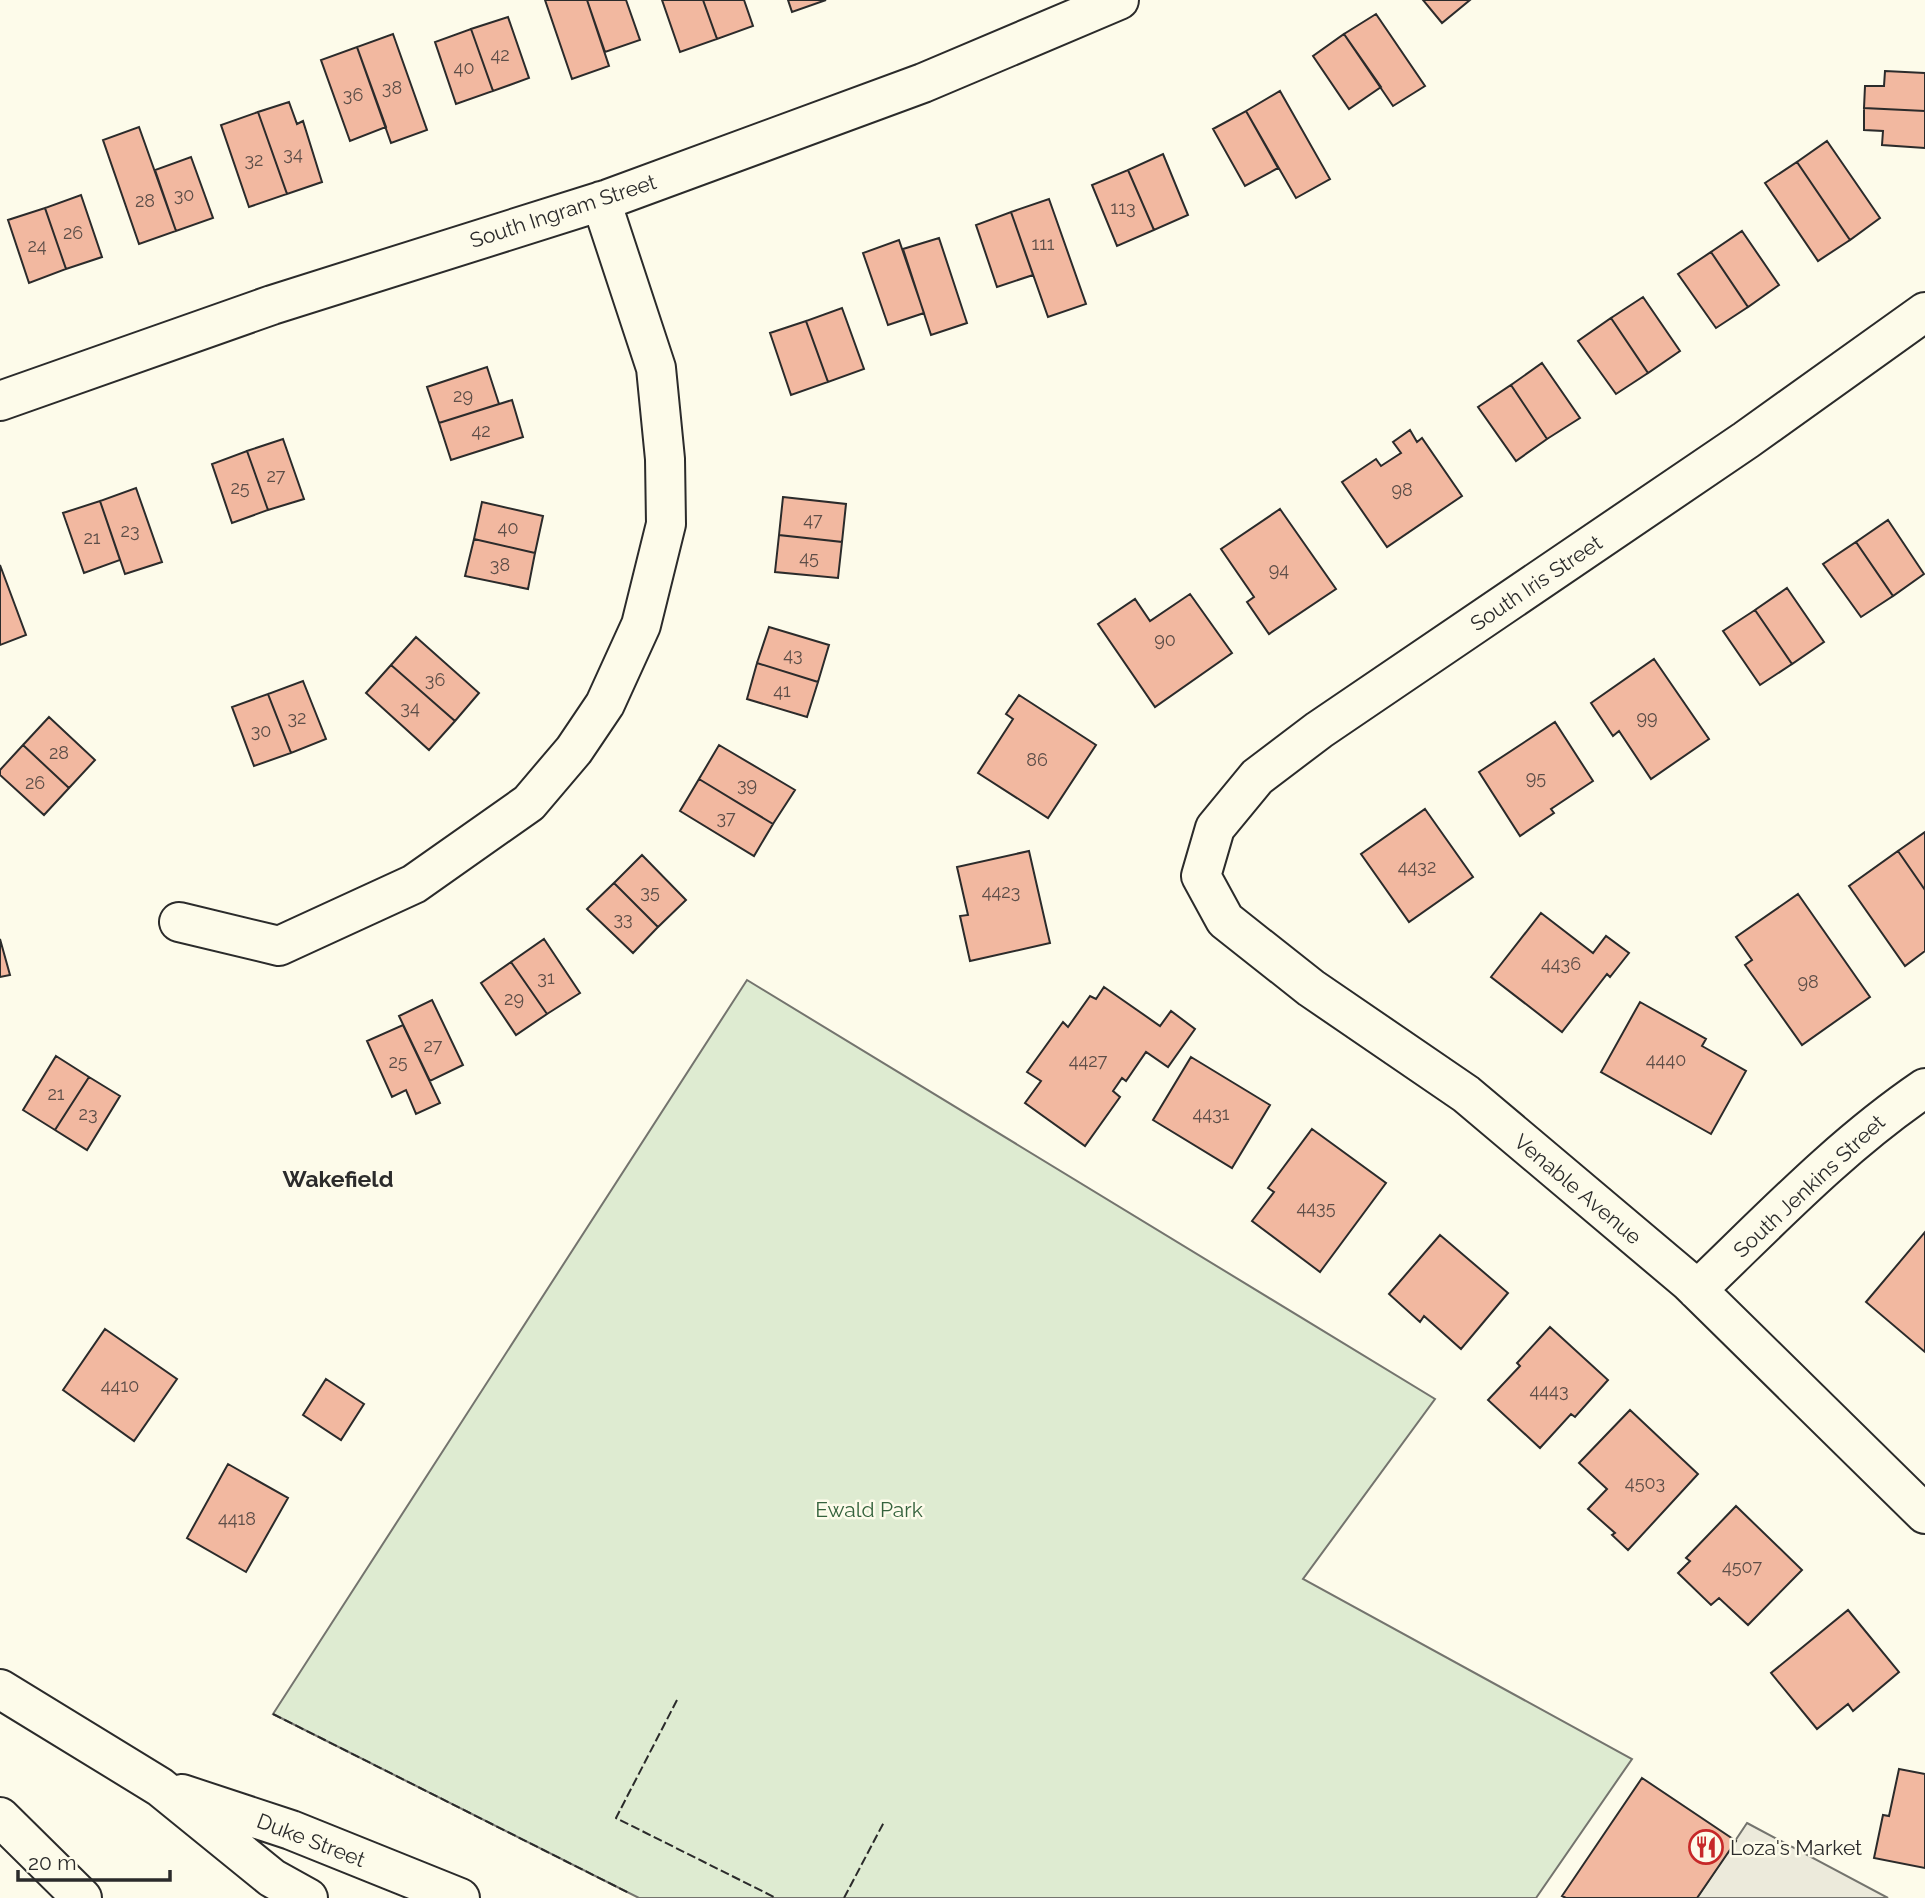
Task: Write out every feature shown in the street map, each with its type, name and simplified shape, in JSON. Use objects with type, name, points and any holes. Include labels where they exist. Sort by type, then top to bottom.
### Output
[{"type":"street","name":"South Ingram Street","points":[[0,401],[272,305],[601,201],[923,83],[1119,0]]},
{"type":"street","points":[[179,922],[279,946],[414,884],[529,803],[574,750],[605,704],[641,625],[666,524],[665,459],[656,368],[601,201]]},
{"type":"street","name":"South Iris Street","points":[[1210,892],[1201,876],[1215,828],[1257,777],[1319,730],[1746,440],[1925,312]]},
{"type":"street","name":"Venable Avenue","points":[[1210,892],[1225,920],[1311,988],[1466,1094],[1697,1290],[1925,1514]]},
{"type":"street","name":"South Jenkins Street","points":[[1697,1290],[1795,1195],[1889,1112],[1925,1088]]},
{"type":"street","name":"Duke Street","points":[[0,1689],[160,1787],[272,1878],[308,1898]]},
{"type":"street","name":"Duke Street","points":[[160,1787],[291,1830],[460,1898]]},
{"type":"street","points":[[7,1835],[82,1898]]},
{"type":"green space","name":"Ewald Park","points":[[747,980],[1435,1399],[1303,1579],[1632,1759],[1536,1898],[639,1898],[273,1714]]},
{"type":"shaded area","points":[[1747,1823],[1888,1898],[1697,1898]]},
{"type":"building","points":[[545,0],[587,0],[609,66],[572,79]]},
{"type":"building","points":[[587,0],[626,0],[640,40],[605,52]]},
{"type":"building","points":[[662,0],[703,0],[717,39],[680,52]]},
{"type":"building","points":[[703,0],[744,0],[753,26],[717,39]]},
{"type":"building","points":[[788,0],[826,0],[792,12]]},
{"type":"building","points":[[1423,0],[1470,0],[1442,23]]},
{"type":"building","points":[[1376,14],[1425,86],[1393,106],[1344,34]]},
{"type":"building","points":[[508,17],[529,78],[493,91],[471,29]]},
{"type":"building","points":[[471,29],[493,91],[456,104],[435,42]]},
{"type":"building","points":[[393,34],[427,130],[391,143],[357,47]]},
{"type":"building","points":[[1344,34],[1381,87],[1349,109],[1313,56]]},
{"type":"building","points":[[357,47],[386,127],[350,141],[321,60]]},
{"type":"building","points":[[1885,71],[1925,73],[1925,111],[1864,108],[1865,86],[1884,86]]},
{"type":"building","points":[[1280,91],[1330,179],[1296,198],[1246,111]]},
{"type":"building","points":[[289,102],[297,124],[303,121],[322,182],[287,194],[258,112]]},
{"type":"building","points":[[1864,108],[1925,111],[1925,148],[1882,145],[1883,131],[1864,130]]},
{"type":"building","points":[[1246,111],[1278,168],[1245,186],[1213,129]]},
{"type":"building","points":[[258,112],[287,194],[249,207],[221,125]]},
{"type":"building","points":[[139,127],[176,231],[139,244],[103,140]]},
{"type":"building","points":[[1827,141],[1880,218],[1850,240],[1797,162]]},
{"type":"building","points":[[1163,154],[1188,215],[1154,230],[1128,170]]},
{"type":"building","points":[[191,157],[213,218],[176,231],[155,170]]},
{"type":"building","points":[[1797,162],[1850,240],[1818,261],[1765,183]]},
{"type":"building","points":[[1128,170],[1154,230],[1117,246],[1092,185]]},
{"type":"building","points":[[81,195],[102,257],[66,269],[45,208]]},
{"type":"building","points":[[1049,199],[1086,304],[1048,317],[1011,212]]},
{"type":"building","points":[[45,208],[66,269],[29,283],[8,220]]},
{"type":"building","points":[[1011,212],[1033,275],[997,287],[976,225]]},
{"type":"building","points":[[1742,231],[1779,285],[1748,307],[1711,252]]},
{"type":"building","points":[[939,238],[967,323],[931,335],[903,249]]},
{"type":"building","points":[[899,240],[924,313],[888,325],[863,253]]},
{"type":"building","points":[[1711,252],[1748,307],[1716,328],[1678,274]]},
{"type":"building","points":[[1643,297],[1680,351],[1648,373],[1611,318]]},
{"type":"building","points":[[842,308],[864,369],[828,382],[806,321]]},
{"type":"building","points":[[1611,318],[1648,373],[1616,394],[1578,341]]},
{"type":"building","points":[[806,321],[828,382],[791,395],[770,333]]},
{"type":"building","points":[[1542,363],[1580,418],[1547,439],[1511,385]]},
{"type":"building","points":[[487,367],[499,404],[439,423],[427,387]]},
{"type":"building","points":[[1511,385],[1547,439],[1516,461],[1478,407]]},
{"type":"building","points":[[512,400],[523,437],[451,460],[439,423]]},
{"type":"building","points":[[1410,430],[1417,442],[1422,438],[1462,496],[1387,547],[1342,482],[1376,459],[1381,466],[1401,453],[1393,442]]},
{"type":"building","points":[[283,439],[304,499],[268,510],[247,451]]},
{"type":"building","points":[[247,451],[268,510],[232,523],[212,464]]},
{"type":"building","points":[[136,488],[162,562],[125,574],[100,501]]},
{"type":"building","points":[[783,497],[846,504],[842,542],[779,535]]},
{"type":"building","points":[[100,501],[120,560],[84,573],[63,513]]},
{"type":"building","points":[[482,502],[543,516],[535,553],[474,539]]},
{"type":"building","points":[[1280,509],[1336,589],[1269,634],[1247,602],[1254,597],[1221,549]]},
{"type":"building","points":[[1888,520],[1924,574],[1893,596],[1856,542]]},
{"type":"building","points":[[779,535],[842,542],[838,578],[775,572]]},
{"type":"building","points":[[474,539],[535,553],[528,589],[465,576]]},
{"type":"building","points":[[1856,542],[1893,596],[1861,617],[1823,564]]},
{"type":"building","points":[[0,565],[26,635],[0,645]]},
{"type":"building","points":[[1787,588],[1824,642],[1792,664],[1755,610]]},
{"type":"building","points":[[1190,594],[1232,653],[1155,707],[1098,624],[1135,599],[1150,621]]},
{"type":"building","points":[[1755,610],[1792,664],[1760,685],[1723,631]]},
{"type":"building","points":[[769,627],[829,645],[818,682],[757,663]]},
{"type":"building","points":[[416,637],[479,693],[455,721],[391,665]]},
{"type":"building","points":[[1654,659],[1709,739],[1651,779],[1619,731],[1613,736],[1591,703]]},
{"type":"building","points":[[757,663],[818,682],[807,717],[747,699]]},
{"type":"building","points":[[391,665],[455,721],[429,750],[366,693]]},
{"type":"building","points":[[303,681],[326,739],[291,753],[268,694]]},
{"type":"building","points":[[268,694],[291,753],[254,766],[232,707]]},
{"type":"building","points":[[1019,695],[1096,745],[1048,818],[978,773],[1013,719],[1006,714]]},
{"type":"building","points":[[49,717],[95,760],[69,788],[23,745]]},
{"type":"building","points":[[1555,722],[1593,781],[1551,809],[1554,813],[1520,836],[1479,772]]},
{"type":"building","points":[[23,745],[69,788],[44,815],[0,775],[0,770]]},
{"type":"building","points":[[719,745],[795,790],[773,824],[699,779]]},
{"type":"building","points":[[699,779],[773,824],[754,856],[680,811]]},
{"type":"building","points":[[1425,809],[1473,877],[1409,922],[1361,854]]},
{"type":"building","points":[[1925,832],[1925,890],[1898,851]]},
{"type":"building","points":[[1029,851],[1050,943],[970,961],[960,916],[968,915],[957,867]]},
{"type":"building","points":[[1898,851],[1925,890],[1925,951],[1905,966],[1849,886]]},
{"type":"building","points":[[642,855],[686,900],[658,927],[614,883]]},
{"type":"building","points":[[614,883],[658,927],[633,953],[587,909]]},
{"type":"building","points":[[1798,894],[1870,997],[1802,1045],[1745,965],[1752,960],[1736,937]]},
{"type":"building","points":[[1541,913],[1593,953],[1606,936],[1629,953],[1610,977],[1607,974],[1562,1032],[1491,977]]},
{"type":"building","points":[[0,939],[10,975],[0,977]]},
{"type":"building","points":[[544,939],[580,993],[547,1014],[511,962]]},
{"type":"building","points":[[511,962],[547,1014],[516,1035],[481,983]]},
{"type":"building","points":[[1104,987],[1160,1026],[1171,1011],[1195,1029],[1168,1067],[1146,1052],[1126,1081],[1122,1078],[1113,1091],[1120,1097],[1085,1146],[1025,1103],[1041,1081],[1027,1072],[1063,1022],[1068,1027],[1090,996],[1096,999]]},
{"type":"building","points":[[432,1000],[463,1065],[430,1081],[399,1016]]},
{"type":"building","points":[[1640,1002],[1706,1039],[1702,1046],[1746,1071],[1711,1134],[1601,1072]]},
{"type":"building","points":[[403,1025],[440,1103],[416,1114],[406,1090],[392,1097],[367,1041]]},
{"type":"building","points":[[56,1056],[89,1077],[55,1130],[23,1110]]},
{"type":"building","points":[[1191,1057],[1270,1105],[1232,1168],[1153,1120]]},
{"type":"building","points":[[89,1077],[120,1096],[87,1150],[55,1130]]},
{"type":"building","points":[[1312,1129],[1386,1183],[1320,1272],[1252,1221],[1274,1192],[1268,1188]]},
{"type":"building","points":[[1925,1232],[1925,1352],[1866,1302]]},
{"type":"building","points":[[1440,1235],[1508,1293],[1461,1349],[1424,1316],[1420,1322],[1389,1294]]},
{"type":"building","points":[[1550,1327],[1608,1380],[1575,1417],[1571,1414],[1540,1448],[1488,1400],[1520,1366],[1517,1363]]},
{"type":"building","points":[[105,1329],[177,1379],[134,1441],[63,1390]]},
{"type":"building","points":[[326,1379],[364,1404],[341,1440],[303,1415]]},
{"type":"building","points":[[1630,1410],[1698,1474],[1628,1550],[1612,1535],[1615,1533],[1588,1509],[1607,1489],[1579,1463]]},
{"type":"building","points":[[228,1464],[288,1498],[246,1572],[187,1538]]},
{"type":"building","points":[[1736,1506],[1802,1570],[1748,1625],[1719,1598],[1711,1605],[1678,1573],[1690,1561],[1686,1558]]},
{"type":"building","points":[[1848,1610],[1899,1672],[1853,1711],[1848,1704],[1817,1729],[1771,1673]]},
{"type":"building","points":[[1899,1769],[1925,1774],[1925,1868],[1874,1858],[1883,1815],[1889,1816]]},
{"type":"building","points":[[1642,1778],[1736,1841],[1697,1898],[1562,1896]]},
{"type":"fence","points":[[677,1700],[616,1818],[776,1898]]},
{"type":"fence","points":[[273,1714],[629,1893]]},
{"type":"fence","points":[[844,1898],[884,1822]]},
{"type":"place","name":"Loza's Market","points":[[1706,1847]]},
{"type":"district","name":"Wakefield","points":[[338,1178]]}]
